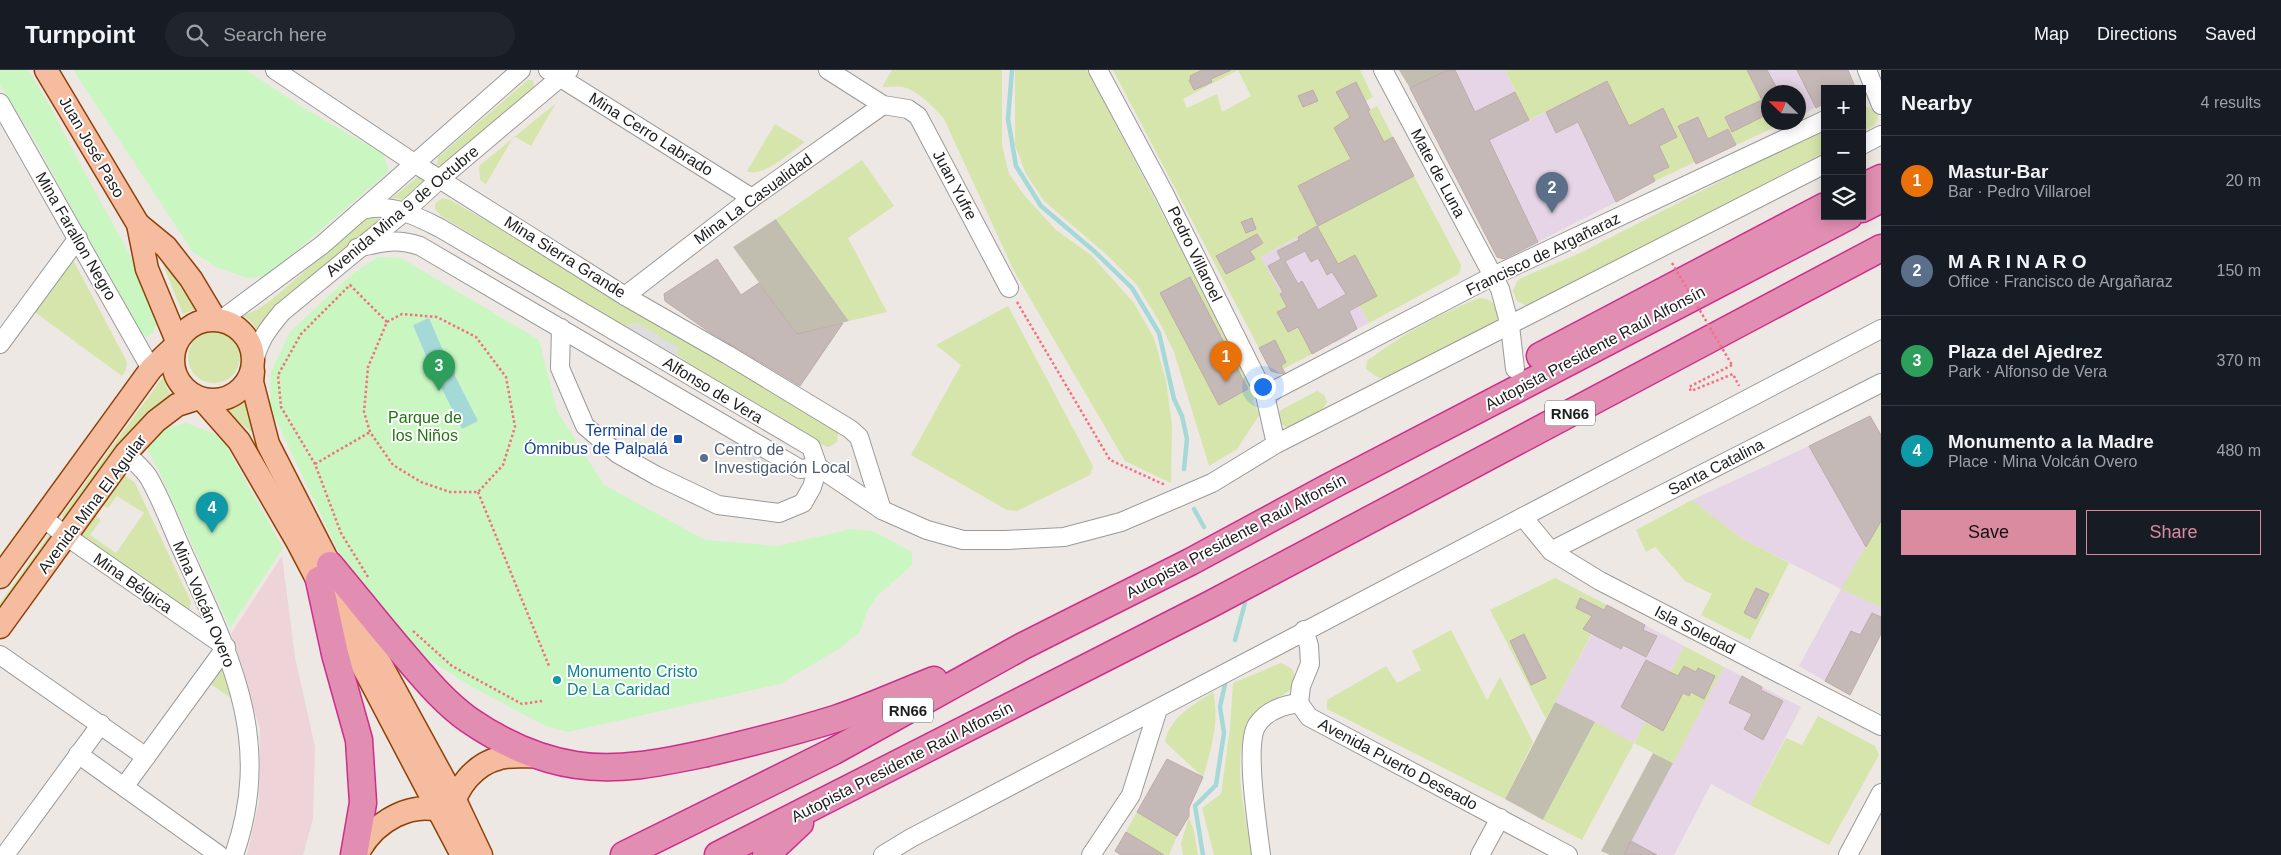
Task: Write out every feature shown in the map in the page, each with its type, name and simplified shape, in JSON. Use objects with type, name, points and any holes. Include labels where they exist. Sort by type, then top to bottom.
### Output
[{"type":"highway","points":[[1866,185],[1881,178]]},
{"type":"highway","points":[[1866,207],[1881,199]]},
{"type":"highway","points":[[1327,488],[1470,394],[1821,208]]},
{"type":"highway","name":"Autopista Presidente Raúl Alfonsín","points":[[624,855],[834,751],[1023,646],[1190,562],[1327,488],[1840,220]]},
{"type":"highway","name":"Autopista Presidente Raúl Alfonsín","points":[[718,855],[1211,604],[1881,248]]},
{"type":"highway","points":[[325,572],[376,622],[432,687],[451,706],[489,732],[536,756],[577,765],[624,767],[673,760],[732,747],[836,718],[1023,646]]},
{"type":"highway","points":[[325,572],[335,654],[359,740],[363,803],[356,855]]},
{"type":"highway","points":[[766,855],[821,804]]},
{"type":"main road","name":"Juan José Paso","points":[[46,70],[138,224],[148,268],[176,344]]},
{"type":"main road","name":"Juan José Paso","points":[[138,224],[166,248],[191,279],[218,320]]},
{"type":"main road","points":[[325,572],[268,444],[252,382],[251,347],[242,331],[232,324],[218,320],[201,321],[183,332],[176,344],[174,364],[179,381],[186,390],[200,399],[239,441],[325,572],[379,661],[452,816],[462,855]]},
{"type":"main road","name":"Avenida Mina El Aguilar","points":[[0,577],[151,369],[176,344]]},
{"type":"main road","points":[[200,399],[214,401],[236,393],[246,384],[253,368]]},
{"type":"main road","name":"Avenida Mina El Aguilar","points":[[0,627],[126,454],[156,421],[177,406],[200,399]]},
{"type":"main road","points":[[452,816],[468,778],[483,766],[500,758],[536,756]]},
{"type":"main road","points":[[356,855],[369,834],[382,822],[400,813],[452,816],[482,855]]},
{"type":"street","name":"Mina Sierra Grande","points":[[275,70],[414,163],[441,178],[625,296],[728,355],[850,429],[859,437],[882,510]]},
{"type":"street","name":"Avenida Mina 9 de Octubre","points":[[218,320],[322,245],[521,70]]},
{"type":"street","points":[[828,70],[883,105]]},
{"type":"street","name":"Pedro Villaroel","points":[[1098,70],[1164,193],[1265,395],[1276,444]]},
{"type":"street","name":"Mate de Luna","points":[[1383,70],[1500,290],[1510,326],[1515,370]]},
{"type":"street","points":[[1867,70],[1875,99]]},
{"type":"street","name":"Avenida Mina 9 de Octubre","points":[[253,368],[258,347],[265,331],[282,312],[404,212],[559,72]]},
{"type":"street","name":"Mina Cerro Labrado","points":[[559,72],[752,198]]},
{"type":"street","name":"Mina Farallon Negro","points":[[0,103],[151,369]]},
{"type":"street","name":"Mina La Casualidad","points":[[625,296],[752,198],[883,105]]},
{"type":"street","name":"Juan Yufre","points":[[883,105],[908,109],[918,116],[1009,288]]},
{"type":"street","name":"Francisco de Argañaraz","points":[[1265,395],[1493,276],[1821,122]]},
{"type":"street","points":[[1866,142],[1881,135]]},
{"type":"street","points":[[561,328],[560,368],[585,426],[618,454],[657,476],[718,505],[779,513],[803,503],[812,487],[818,467],[882,510],[927,530],[963,540],[1064,537],[1121,522],[1212,483],[1276,444],[1821,166]]},
{"type":"street","name":"Alfonso de Vera","points":[[358,248],[393,241],[404,241],[420,246],[800,469],[818,467],[810,448],[440,228],[404,212],[377,208],[362,210]]},
{"type":"street","points":[[2,336],[78,238]]},
{"type":"street","points":[[883,855],[910,838],[1158,709],[1304,630],[1881,329]]},
{"type":"street","name":"Santa Catalina","points":[[1551,552],[1881,383]]},
{"type":"street","name":"Mina Volcán Overo","points":[[126,454],[148,477],[226,647],[248,722],[251,756],[246,806],[242,834],[234,855]]},
{"type":"street","name":"Isla Soledad","points":[[1522,517],[1551,552],[1600,581],[1881,726]]},
{"type":"street","name":"Mina Bélgica","points":[[42,518],[226,647]]},
{"type":"street","points":[[1261,855],[1250,763],[1255,727],[1266,714],[1285,704],[1299,703],[1301,686],[1310,664],[1309,646],[1304,630]]},
{"type":"street","points":[[124,787],[226,647]]},
{"type":"street","points":[[0,655],[146,757]]},
{"type":"street","name":"Avenida Puerto Deseado","points":[[1299,703],[1309,717],[1568,855]]},
{"type":"street","points":[[1091,855],[1130,795],[1158,709]]},
{"type":"street","points":[[5,855],[101,724]]},
{"type":"street","points":[[78,754],[219,855]]},
{"type":"street","points":[[1848,855],[1881,793]]},
{"type":"street","points":[[1480,855],[1500,818]]},
{"type":"path","points":[[1672,263],[1732,366],[1689,386],[1691,391],[1733,374]]},
{"type":"path","points":[[372,584],[341,533],[316,464],[281,408],[278,375],[301,334],[350,286],[387,322]]},
{"type":"path","points":[[1009,288],[1110,460],[1163,484],[1169,502]]},
{"type":"path","points":[[402,314],[437,317],[476,337],[506,377],[515,427],[503,465],[478,492],[450,492],[421,482],[393,465],[370,432],[364,412],[368,367],[387,322],[402,314]]},
{"type":"path","points":[[316,464],[370,432]]},
{"type":"path","points":[[478,492],[549,666]]},
{"type":"path","points":[[409,628],[452,666],[522,704],[542,701]]},
{"type":"shaded area","points":[[1399,70],[1448,70],[1410,88]]},
{"type":"shaded area","points":[[1455,70],[1505,70],[1515,92],[1486,107],[1499,135],[1546,112],[1556,133],[1578,122],[1616,202],[1538,242]]},
{"type":"shaded area","points":[[1767,70],[1797,70],[1805,85],[1775,85]]},
{"type":"shaded area","points":[[1806,88],[1816,107],[1806,112]]},
{"type":"shaded area","points":[[776,219],[849,321],[797,334],[733,247]]},
{"type":"shaded area","points":[[1298,237],[1311,262],[1318,258],[1327,275],[1332,272],[1345,279],[1369,323],[1357,329],[1341,296],[1333,302],[1350,335],[1334,343],[1302,281],[1280,294],[1261,257]]},
{"type":"shaded area","points":[[637,323],[679,348],[675,362],[622,333],[626,326]]},
{"type":"shaded area","points":[[733,434],[786,465],[782,471],[771,475],[730,449]]},
{"type":"shaded area","points":[[1809,446],[1866,547],[1842,589],[1881,607],[1881,617],[1872,613],[1860,635],[1825,681],[1799,666],[1841,589],[1741,538],[1692,500]]},
{"type":"shaded area","points":[[282,556],[295,657],[315,747],[313,819],[303,855],[247,855],[259,802],[260,729],[231,634]]},
{"type":"shaded area","points":[[1645,625],[1684,646],[1634,743],[1555,702],[1596,627],[1612,638],[1609,643],[1620,649],[1624,644],[1633,649]]},
{"type":"shaded area","points":[[1724,667],[1742,676],[1729,704],[1749,713],[1762,687],[1801,707],[1750,805],[1711,784],[1674,855],[1657,855],[1631,841]]},
{"type":"shaded area","points":[[1555,702],[1595,722],[1543,820],[1505,799]]},
{"type":"shaded area","points":[[1653,753],[1673,763],[1624,855],[1610,855],[1601,851]]},
{"type":"green space","points":[[0,70],[28,70],[53,112],[145,286],[158,322],[153,333],[147,337],[141,335],[33,137],[0,85]]},
{"type":"green space","points":[[73,70],[246,70],[302,107],[383,154],[389,171],[267,276],[248,278],[216,267],[193,252]]},
{"type":"green space","points":[[892,70],[1002,70],[1002,145],[1009,174],[1024,195],[1056,230],[1091,255],[1134,303],[1154,338],[1166,381],[1172,426],[1171,483],[1125,461],[1014,271],[944,119],[915,92],[903,87],[882,87]]},
{"type":"green space","points":[[1015,70],[1087,70],[1256,392],[1253,402],[1260,414],[1237,449],[1209,466],[1174,352],[1160,323],[1137,285],[1107,255],[1044,201],[1026,174],[1015,145]]},
{"type":"green space","points":[[1113,70],[1238,70],[1360,70],[1373,97],[1347,111],[1350,117],[1334,129],[1346,150],[1375,124],[1368,111],[1377,106],[1393,137],[1298,186],[1318,225],[1414,176],[1461,265],[1459,274],[1369,323],[1317,226],[1261,257],[1312,354],[1283,369],[1281,366],[1286,362],[1275,340],[1259,348]],"holes":[[[1238,70],[1251,96],[1222,112],[1217,94],[1187,108],[1183,99]]]},
{"type":"green space","points":[[1505,70],[1747,70],[1761,99],[1761,130],[1768,130],[1736,145],[1728,129],[1708,139],[1698,117],[1678,125],[1695,162],[1655,181],[1607,81],[1529,120]]},
{"type":"green space","points":[[528,80],[533,80],[534,88],[444,165],[437,165],[438,157]]},
{"type":"green space","points":[[556,103],[531,146],[515,137]]},
{"type":"green space","points":[[1866,107],[1877,112],[1878,119],[1874,126],[1866,130]]},
{"type":"green space","points":[[775,124],[805,142],[769,168],[761,171],[747,171]]},
{"type":"green space","points":[[1821,130],[1821,154],[1534,306],[1528,307],[1517,301],[1513,291],[1517,281],[1578,254]]},
{"type":"green space","points":[[512,139],[486,184],[480,180],[479,166]]},
{"type":"green space","points":[[862,160],[894,206],[848,238],[887,312],[849,321],[776,219]]},
{"type":"green space","points":[[420,175],[424,178],[423,184],[404,201],[397,198],[391,199]]},
{"type":"green space","points":[[442,198],[450,200],[542,252],[835,429],[838,433],[837,442],[829,447],[825,446],[711,378],[677,355],[678,348],[637,323],[626,326],[607,316],[441,216],[435,209],[435,204]]},
{"type":"green space","points":[[367,218],[383,219],[277,309],[256,334],[254,325],[250,320],[242,316],[270,301]]},
{"type":"green space","points":[[71,256],[127,362],[126,370],[122,376],[32,310]]},
{"type":"green space","name":"Parque de los Niños","points":[[378,257],[401,258],[539,340],[557,411],[604,485],[705,540],[778,546],[851,529],[873,531],[912,552],[912,565],[877,596],[868,610],[859,633],[840,648],[780,684],[568,732],[546,726],[472,687],[416,651],[353,583],[270,407],[271,372],[290,332],[352,274]]},
{"type":"green space","points":[[163,264],[165,264],[201,307],[183,314]]},
{"type":"green space","points":[[1479,298],[1485,299],[1496,306],[1498,320],[1496,325],[1388,380],[1377,377],[1366,369],[1367,361],[1407,334],[1449,311]]},
{"type":"green space","points":[[1008,306],[1093,466],[1090,475],[1017,511],[1007,510],[911,455],[961,365],[936,345]]},
{"type":"green space","points":[[214,331],[224,333],[232,339],[238,347],[240,357],[238,367],[232,375],[224,381],[214,383],[204,381],[196,375],[190,367],[188,357],[190,347],[196,339],[204,333]]},
{"type":"green space","points":[[163,377],[165,378],[168,390],[175,399],[63,522],[62,515]]},
{"type":"green space","points":[[1317,391],[1324,395],[1327,402],[1320,411],[1299,424],[1288,428],[1281,424],[1278,417],[1281,410]]},
{"type":"green space","points":[[246,399],[248,417],[253,429],[251,432],[226,411],[237,407]]},
{"type":"green space","points":[[186,423],[213,433],[223,440],[283,548],[230,628],[158,469],[146,447],[163,429]]},
{"type":"green space","points":[[124,475],[135,483],[191,602],[189,611],[80,537],[82,527],[93,514],[101,520],[90,535],[116,553],[144,513],[117,496],[108,508],[100,504]]},
{"type":"green space","points":[[1692,500],[1741,538],[1789,563],[1750,640],[1701,615],[1712,594],[1685,581],[1655,547],[1646,552],[1636,530]]},
{"type":"green space","points":[[1881,521],[1881,607],[1841,589]]},
{"type":"green space","points":[[54,535],[0,619],[0,603],[48,536]]},
{"type":"green space","points":[[1555,578],[1607,605],[1546,719],[1490,610]]},
{"type":"green space","points":[[1451,630],[1487,700],[1500,677],[1533,742],[1505,799],[1327,709],[1327,700],[1386,666],[1397,683],[1421,670],[1412,651]]},
{"type":"green space","points":[[1684,646],[1724,667],[1673,763],[1634,743]]},
{"type":"green space","points":[[226,654],[240,704],[206,681]]},
{"type":"green space","points":[[1281,663],[1292,669],[1295,677],[1294,684],[1286,693],[1261,707],[1253,716],[1243,741],[1240,757],[1241,790],[1251,855],[1214,855],[1202,808],[1221,794],[1230,729],[1233,683]]},
{"type":"green space","points":[[1213,692],[1216,713],[1215,724],[1212,746],[1203,777],[1165,742],[1172,725],[1183,712]]},
{"type":"green space","points":[[1818,716],[1875,746],[1879,755],[1829,845],[1750,805],[1786,738],[1802,745]]},
{"type":"green space","points":[[1595,722],[1634,743],[1582,840],[1543,820]]},
{"type":"green space","points":[[1137,812],[1177,836],[1169,855],[1164,855],[1126,832]]},
{"type":"green space","points":[[1189,816],[1198,855],[1183,855],[1181,844]]},
{"type":"water","points":[[429,318],[447,360],[455,367],[455,376],[478,421],[462,429],[440,385],[431,378],[431,368],[413,325]]},
{"type":"building","points":[[1202,70],[1231,70],[1211,79],[1212,82],[1194,90],[1189,80],[1191,79],[1190,76]]},
{"type":"building","points":[[1448,70],[1455,70],[1475,112],[1515,92],[1529,120],[1489,140],[1538,242],[1504,259],[1497,257],[1410,88]]},
{"type":"building","points":[[1747,70],[1767,70],[1775,85],[1761,85],[1761,98]]},
{"type":"building","points":[[1797,70],[1848,70],[1854,85],[1821,85],[1821,105],[1816,108]]},
{"type":"building","points":[[1607,81],[1629,126],[1663,108],[1677,137],[1659,146],[1669,167],[1652,175],[1655,181],[1616,202],[1578,122],[1556,133],[1546,112]]},
{"type":"building","points":[[1356,82],[1384,142],[1393,137],[1414,176],[1318,226],[1298,186],[1351,159],[1334,128],[1350,117],[1336,92]]},
{"type":"building","points":[[1313,90],[1318,101],[1303,107],[1298,96]]},
{"type":"building","points":[[1761,100],[1761,118],[1732,132],[1725,117]]},
{"type":"building","points":[[1698,117],[1708,139],[1728,129],[1736,145],[1696,164],[1678,126]]},
{"type":"building","points":[[1252,218],[1256,229],[1246,233],[1241,222]]},
{"type":"building","points":[[1317,226],[1338,264],[1355,255],[1377,296],[1349,311],[1357,329],[1312,354],[1298,327],[1288,332],[1277,312],[1287,307],[1280,294],[1283,292],[1268,266],[1281,259],[1277,251],[1299,240],[1298,237]],"holes":[[[1305,251],[1311,262],[1318,258],[1327,275],[1332,272],[1346,294],[1318,310],[1302,281],[1298,284],[1285,261]]]},
{"type":"building","points":[[1257,234],[1263,243],[1250,251],[1255,259],[1226,274],[1216,256]]},
{"type":"building","points":[[717,259],[741,295],[759,283],[797,334],[843,323],[800,386],[708,331],[665,301],[664,294]]},
{"type":"building","points":[[1190,277],[1248,389],[1219,405],[1160,293]]},
{"type":"building","points":[[1275,340],[1286,362],[1281,366],[1285,373],[1282,374],[1271,371],[1259,348]]},
{"type":"building","points":[[1870,416],[1881,435],[1881,521],[1866,547],[1809,446]]},
{"type":"building","points":[[1756,588],[1769,594],[1756,619],[1744,613]]},
{"type":"building","points":[[1580,598],[1604,610],[1607,605],[1645,625],[1643,630],[1657,636],[1646,657],[1623,645],[1621,649],[1583,629],[1592,616],[1576,608]]},
{"type":"building","points":[[1872,613],[1881,617],[1881,634],[1850,695],[1825,681],[1851,631],[1860,635]]},
{"type":"building","points":[[1524,634],[1546,678],[1531,685],[1510,641]]},
{"type":"building","points":[[1646,660],[1678,676],[1684,666],[1696,672],[1698,668],[1715,676],[1704,699],[1691,692],[1689,696],[1683,693],[1663,731],[1621,707]]},
{"type":"building","points":[[1742,676],[1762,687],[1761,690],[1783,701],[1763,740],[1744,729],[1752,714],[1729,703]]},
{"type":"building","points":[[1167,759],[1203,777],[1189,808],[1189,816],[1177,836],[1137,812]]},
{"type":"building","points":[[1126,832],[1164,855],[1121,855],[1115,851]]},
{"type":"building","points":[[1631,841],[1657,855],[1624,855]]},
{"type":"waterway","points":[[1012,70],[1008,119],[1016,166],[1041,206],[1094,251],[1132,288],[1159,333],[1174,399],[1182,416],[1187,439],[1184,469]]},
{"type":"waterway","points":[[1194,509],[1204,527]]},
{"type":"waterway","points":[[1235,640],[1245,603]]},
{"type":"waterway","points":[[1203,855],[1195,806],[1216,785],[1224,733],[1220,707],[1225,684]]},
{"type":"place","name":"M A R I N A R O","points":[[1552,213]]},
{"type":"place","name":"Mastur-Bar","points":[[1226,382]]},
{"type":"place","name":"Plaza del Ajedrez","points":[[439,391]]},
{"type":"place","name":"Terminal de Ómnibus de Palpalá","points":[[678,439]]},
{"type":"place","name":"Centro de Investigación Local","points":[[704,458]]},
{"type":"place","name":"Monumento a la Madre","points":[[212,533]]},
{"type":"place","name":"Monumento Cristo De La Caridad","points":[[557,680]]}]
